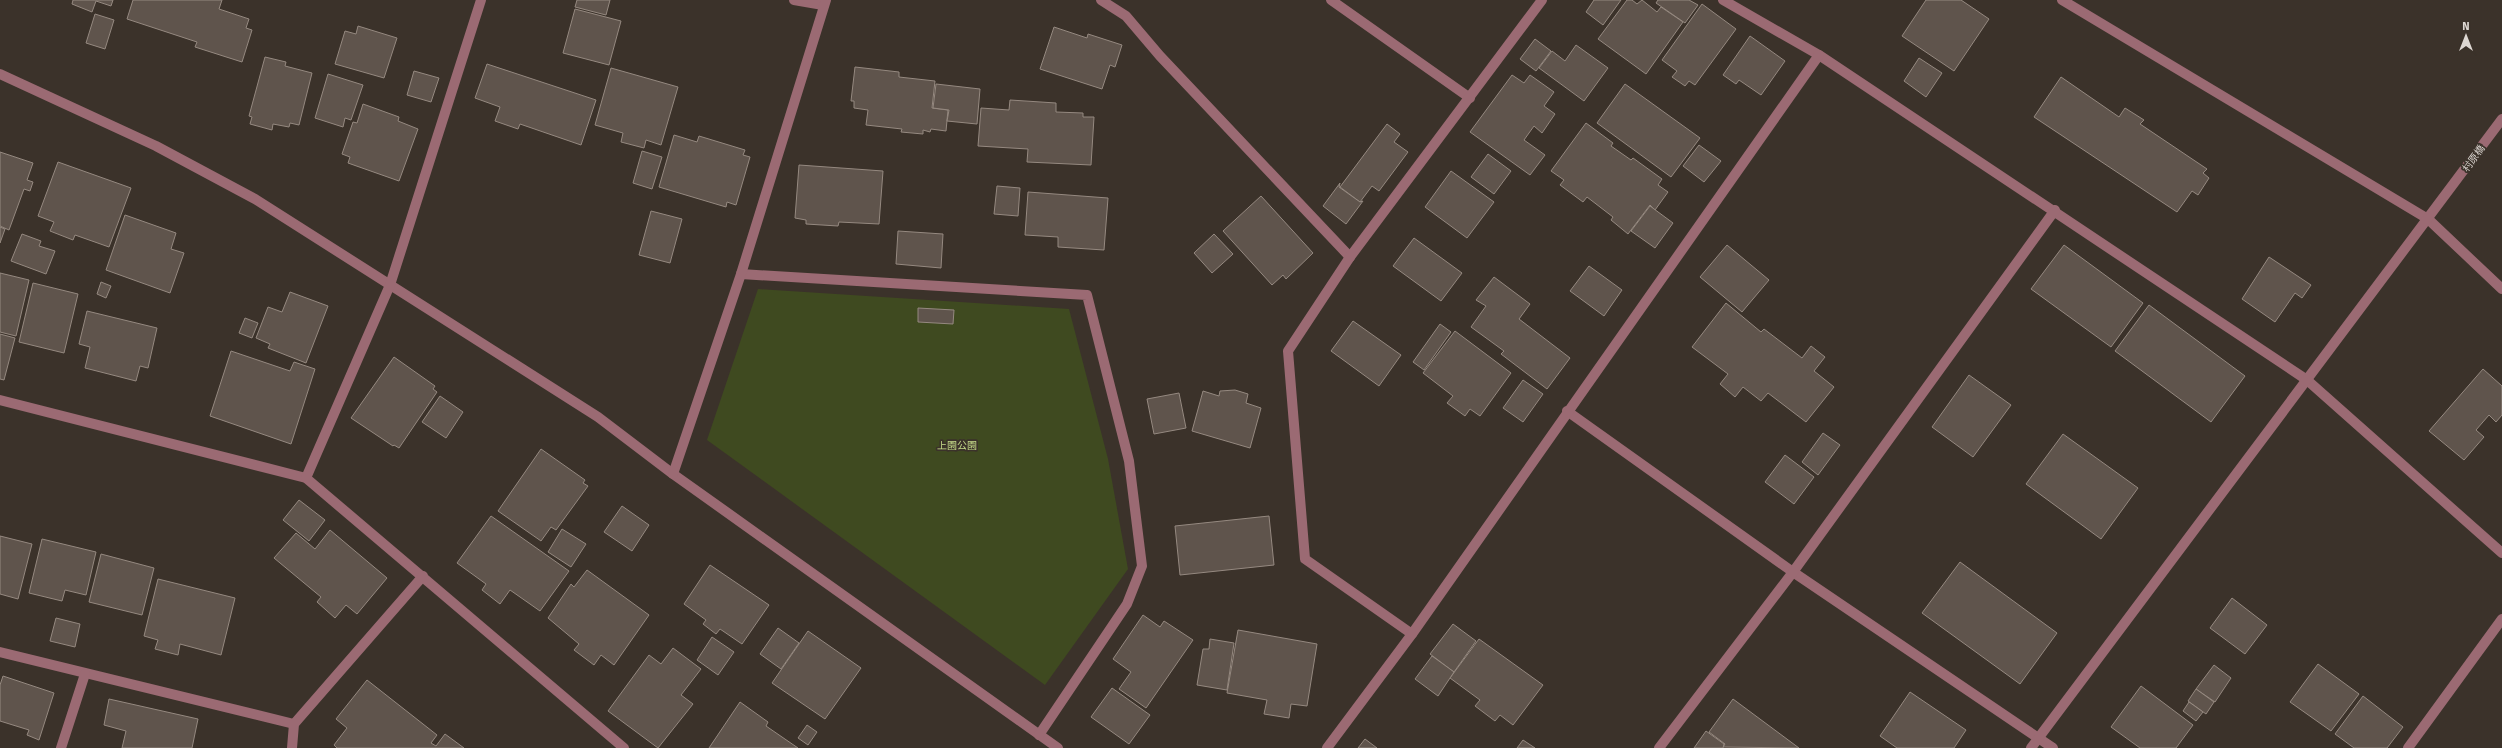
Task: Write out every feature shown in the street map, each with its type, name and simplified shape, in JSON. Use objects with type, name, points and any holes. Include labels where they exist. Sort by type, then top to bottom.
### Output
[{"type":"street","points":[[306,478],[390,285],[481,0]]},
{"type":"street","points":[[673,474],[741,274],[824,3],[794,0]]},
{"type":"street","points":[[1101,0],[1126,16],[1160,56],[1350,257]]},
{"type":"street","points":[[1331,0],[1470,98]]},
{"type":"street","points":[[1412,634],[1305,559],[1288,351],[1350,257],[1542,0]]},
{"type":"street","points":[[1723,0],[1819,55],[2055,210],[2307,380],[2502,553]]},
{"type":"street","points":[[2062,0],[2428,219],[2502,289]]},
{"type":"street","points":[[1327,748],[1412,634],[1567,411],[1819,55]]},
{"type":"street","points":[[0,74],[156,146],[249,196],[598,417],[673,474],[1058,748]]},
{"type":"street","name":"村原橋","points":[[2031,748],[2502,119]]},
{"type":"street","points":[[1659,748],[1793,572],[2055,210]]},
{"type":"street","points":[[741,274],[1087,295],[1129,461],[1142,566],[1127,604],[1039,735]]},
{"type":"street","points":[[0,400],[306,478],[624,748]]},
{"type":"street","points":[[1567,411],[1793,572],[2053,748]]},
{"type":"street","points":[[292,748],[294,724],[423,576]]},
{"type":"street","points":[[2408,748],[2502,619]]},
{"type":"street","points":[[0,652],[294,724]]},
{"type":"street","points":[[61,748],[85,674]]},
{"type":"green space","name":"上園公園","points":[[758,289],[1069,309],[1108,459],[1128,569],[1045,685],[707,440]]},
{"type":"building","points":[[73,0],[113,0],[111,6],[96,1],[92,12],[72,4]]},
{"type":"building","points":[[133,0],[222,0],[219,9],[249,19],[246,28],[252,30],[242,62],[195,47],[197,42],[127,19]]},
{"type":"building","points":[[577,0],[610,0],[606,15],[575,7]]},
{"type":"building","points":[[1594,0],[1621,0],[1603,25],[1586,12]]},
{"type":"building","points":[[1627,0],[1632,0],[1637,4],[1642,0],[1657,12],[1661,7],[1683,22],[1646,74],[1598,39]]},
{"type":"building","points":[[1658,0],[1689,0],[1698,5],[1685,23],[1656,3]]},
{"type":"building","points":[[1926,0],[1961,0],[1989,19],[1954,71],[1902,36]]},
{"type":"building","points":[[1702,4],[1736,29],[1695,85],[1689,81],[1685,86],[1672,77],[1677,71],[1662,60]]},
{"type":"building","points":[[575,9],[621,21],[609,65],[563,53]]},
{"type":"building","points":[[95,14],[114,20],[105,49],[86,43]]},
{"type":"building","points":[[358,26],[397,38],[384,78],[335,64],[345,31],[356,34]]},
{"type":"building","points":[[1054,27],[1087,38],[1088,34],[1122,45],[1115,67],[1110,65],[1102,89],[1040,69]]},
{"type":"building","points":[[1750,36],[1785,61],[1761,95],[1739,80],[1736,84],[1723,75]]},
{"type":"building","points":[[1535,39],[1551,51],[1536,71],[1520,59]]},
{"type":"building","points":[[1576,45],[1608,68],[1584,101],[1539,68],[1552,51],[1565,61]]},
{"type":"building","points":[[265,57],[286,62],[285,66],[312,73],[299,125],[290,123],[289,127],[273,124],[272,130],[250,124],[252,117],[249,116]]},
{"type":"building","points":[[1919,58],[1942,73],[1926,97],[1904,81]]},
{"type":"building","points":[[487,64],[596,100],[581,145],[520,124],[518,129],[495,121],[500,107],[475,98]]},
{"type":"building","points":[[855,67],[899,72],[899,77],[935,81],[932,108],[948,110],[946,131],[931,129],[930,132],[923,130],[923,134],[901,132],[902,129],[866,125],[868,110],[854,108],[854,101],[851,101]]},
{"type":"building","points":[[611,68],[678,87],[661,145],[646,140],[644,148],[621,142],[623,133],[595,125]]},
{"type":"building","points":[[414,71],[439,78],[431,102],[407,95]]},
{"type":"building","points":[[328,74],[363,85],[351,120],[345,118],[343,127],[315,118]]},
{"type":"building","points":[[1512,75],[1524,83],[1530,75],[1554,92],[1544,106],[1555,114],[1542,133],[1534,126],[1524,140],[1545,155],[1530,175],[1470,132]]},
{"type":"building","points":[[2061,77],[2119,117],[2125,108],[2144,120],[2140,124],[2207,169],[2203,173],[2209,178],[2198,195],[2192,191],[2177,212],[2034,117]]},
{"type":"building","points":[[936,84],[980,89],[977,124],[947,121],[949,110],[933,108]]},
{"type":"building","points":[[1625,84],[1700,138],[1671,177],[1597,123]]},
{"type":"building","points":[[1010,100],[1056,103],[1056,112],[1083,113],[1083,117],[1094,117],[1091,165],[1027,162],[1028,149],[978,146],[981,108],[1009,110]]},
{"type":"building","points":[[363,104],[399,117],[398,121],[418,129],[399,181],[348,163],[350,157],[342,154],[353,122],[357,123]]},
{"type":"building","points":[[1586,123],[1613,143],[1611,146],[1631,160],[1633,158],[1662,179],[1658,185],[1668,192],[1655,210],[1650,205],[1628,234],[1611,220],[1613,217],[1587,197],[1583,202],[1560,185],[1564,180],[1551,171]]},
{"type":"building","points":[[1387,124],[1400,134],[1394,142],[1408,152],[1379,191],[1372,186],[1360,202],[1340,187]]},
{"type":"building","points":[[674,135],[697,142],[699,136],[745,150],[743,155],[750,157],[736,205],[727,202],[726,207],[659,187]]},
{"type":"building","points":[[1699,145],[1721,161],[1704,182],[1683,166]]},
{"type":"building","points":[[642,151],[662,157],[652,189],[633,183]]},
{"type":"building","points":[[0,152],[33,163],[27,180],[33,182],[30,191],[24,189],[9,230],[0,226]]},
{"type":"building","points":[[1488,154],[1511,171],[1494,194],[1471,177]]},
{"type":"building","points":[[58,162],[131,188],[109,247],[75,235],[73,240],[50,231],[54,222],[38,216]]},
{"type":"building","points":[[799,165],[883,171],[879,224],[839,222],[838,226],[806,224],[806,220],[795,218]]},
{"type":"building","points":[[1451,171],[1494,202],[1467,238],[1425,207]]},
{"type":"building","points":[[1340,183],[1339,187],[1360,202],[1363,201],[1346,224],[1323,206]]},
{"type":"building","points":[[997,186],[1020,188],[1018,216],[994,214]]},
{"type":"building","points":[[1028,192],[1108,198],[1104,250],[1058,247],[1058,237],[1025,235]]},
{"type":"building","points":[[1261,196],[1313,253],[1286,279],[1283,275],[1272,285],[1223,231]]},
{"type":"building","points":[[1650,206],[1673,223],[1655,248],[1631,231]]},
{"type":"building","points":[[651,211],[682,219],[670,263],[639,255]]},
{"type":"building","points":[[125,215],[176,233],[171,249],[184,253],[170,293],[106,270]]},
{"type":"building","points":[[0,227],[5,229],[0,243]]},
{"type":"building","points":[[898,231],[943,234],[941,268],[896,264]]},
{"type":"building","points":[[22,234],[41,241],[39,246],[55,251],[46,274],[11,261]]},
{"type":"building","points":[[1214,234],[1233,254],[1212,273],[1194,253]]},
{"type":"building","points":[[1414,238],[1462,273],[1441,301],[1393,266]]},
{"type":"building","points":[[1727,245],[1769,280],[1742,312],[1700,277]]},
{"type":"building","points":[[2064,245],[2143,303],[2111,347],[2031,289]]},
{"type":"building","points":[[2269,257],[2311,285],[2302,298],[2295,293],[2275,322],[2242,299]]},
{"type":"building","points":[[1589,266],[1622,290],[1604,316],[1570,291]]},
{"type":"building","points":[[0,273],[29,280],[16,336],[0,332]]},
{"type":"building","points":[[1494,277],[1530,304],[1519,319],[1570,358],[1547,389],[1501,354],[1504,351],[1471,327],[1486,306],[1476,300]]},
{"type":"building","points":[[101,282],[111,286],[106,298],[97,294]]},
{"type":"building","points":[[33,283],[78,294],[64,353],[19,342]]},
{"type":"building","points":[[290,292],[328,306],[306,363],[268,348],[270,344],[256,338],[268,307],[282,312]]},
{"type":"building","points":[[1726,303],[1761,332],[1764,329],[1802,358],[1811,346],[1825,357],[1814,371],[1834,387],[1806,422],[1768,393],[1761,401],[1743,387],[1735,397],[1720,384],[1728,374],[1692,347]]},
{"type":"building","points":[[2149,305],[2245,376],[2211,422],[2115,351]]},
{"type":"building","points":[[918,308],[954,310],[953,324],[918,322]]},
{"type":"building","points":[[87,311],[157,328],[148,368],[140,366],[136,381],[85,368],[90,347],[79,344]]},
{"type":"building","points":[[245,318],[258,323],[252,338],[239,333]]},
{"type":"building","points":[[1353,321],[1401,355],[1379,386],[1331,351]]},
{"type":"building","points":[[1440,324],[1451,332],[1424,370],[1413,362]]},
{"type":"building","points":[[1455,331],[1511,373],[1480,416],[1470,409],[1465,416],[1447,403],[1453,396],[1423,373]]},
{"type":"building","points":[[0,334],[15,338],[4,380],[0,379]]},
{"type":"building","points":[[231,351],[290,371],[294,362],[315,369],[291,444],[210,416]]},
{"type":"building","points":[[394,357],[435,386],[433,389],[437,392],[399,448],[394,445],[393,446],[351,418]]},
{"type":"building","points":[[2483,369],[2502,386],[2502,415],[2496,422],[2489,415],[2476,430],[2484,437],[2464,460],[2429,431]]},
{"type":"building","points":[[1969,375],[2011,405],[1973,457],[1932,427]]},
{"type":"building","points":[[1523,380],[1543,394],[1523,422],[1503,408]]},
{"type":"building","points":[[1235,390],[1248,394],[1246,403],[1261,408],[1250,448],[1192,431],[1203,391],[1219,396],[1220,391]]},
{"type":"building","points":[[1179,393],[1186,428],[1154,434],[1147,399]]},
{"type":"building","points":[[440,396],[463,412],[446,438],[422,422]]},
{"type":"building","points":[[1823,433],[1840,445],[1818,475],[1802,462]]},
{"type":"building","points":[[2063,434],[2138,488],[2101,539],[2026,484]]},
{"type":"building","points":[[541,449],[585,480],[583,483],[588,486],[556,530],[551,527],[541,541],[498,511]]},
{"type":"building","points":[[1785,455],[1814,477],[1794,504],[1765,482]]},
{"type":"building","points":[[299,500],[325,520],[309,541],[283,520]]},
{"type":"building","points":[[622,506],[649,525],[632,551],[604,532]]},
{"type":"building","points":[[491,516],[569,571],[540,611],[510,590],[500,604],[482,590],[486,584],[457,563]]},
{"type":"building","points":[[1269,516],[1274,565],[1180,575],[1175,526]]},
{"type":"building","points":[[562,529],[586,544],[571,567],[548,552]]},
{"type":"building","points":[[330,530],[387,578],[357,614],[346,605],[335,618],[317,602],[321,597],[274,558],[296,533],[315,549]]},
{"type":"building","points":[[0,536],[32,544],[18,599],[0,594]]},
{"type":"building","points":[[42,539],[96,552],[86,595],[65,590],[62,601],[29,593]]},
{"type":"building","points":[[101,554],[154,568],[142,615],[89,602]]},
{"type":"building","points":[[1960,562],[2057,633],[2020,684],[1922,613]]},
{"type":"building","points":[[710,565],[769,605],[742,644],[720,629],[716,634],[703,624],[706,620],[684,604]]},
{"type":"building","points":[[587,570],[649,615],[614,665],[601,655],[594,665],[574,650],[579,644],[548,618],[571,584],[574,587]]},
{"type":"building","points":[[158,579],[235,598],[221,655],[180,644],[178,655],[155,649],[158,640],[144,636]]},
{"type":"building","points":[[2232,598],[2267,625],[2245,654],[2210,628]]},
{"type":"building","points":[[1143,615],[1160,627],[1164,621],[1193,640],[1146,708],[1119,689],[1131,672],[1113,659]]},
{"type":"building","points":[[56,618],[80,624],[75,647],[50,641]]},
{"type":"building","points":[[1453,624],[1476,641],[1454,672],[1430,654]]},
{"type":"building","points":[[778,628],[799,643],[781,669],[760,654]]},
{"type":"building","points":[[1238,630],[1317,644],[1307,706],[1291,704],[1289,718],[1264,714],[1267,700],[1227,693]]},
{"type":"building","points":[[808,631],[861,668],[825,719],[772,683]]},
{"type":"building","points":[[712,637],[734,652],[718,675],[697,660]]},
{"type":"building","points":[[1210,639],[1234,643],[1227,690],[1197,685],[1203,649],[1209,649]]},
{"type":"building","points":[[1479,639],[1543,685],[1513,725],[1500,715],[1495,721],[1475,706],[1480,700],[1450,678]]},
{"type":"building","points":[[673,648],[701,669],[681,695],[693,704],[658,748],[608,711],[649,655],[661,664]]},
{"type":"building","points":[[1432,656],[1454,672],[1438,696],[1415,679]]},
{"type":"building","points":[[2318,664],[2359,694],[2331,731],[2290,702]]},
{"type":"building","points":[[2214,665],[2231,678],[2215,702],[2196,689]]},
{"type":"building","points":[[3,676],[54,693],[39,740],[27,735],[29,730],[0,721],[0,685]]},
{"type":"building","points":[[367,680],[437,735],[431,743],[436,746],[445,734],[464,748],[337,748],[334,745],[347,728],[336,719]]},
{"type":"building","points":[[2141,686],[2193,725],[2176,748],[2140,748],[2111,727]]},
{"type":"building","points":[[1112,688],[1150,715],[1129,744],[1091,717]]},
{"type":"building","points":[[2196,689],[2214,702],[2206,714],[2188,701]]},
{"type":"building","points":[[1910,692],[1966,730],[1954,748],[1897,748],[1880,736]]},
{"type":"building","points":[[2363,696],[2403,727],[2387,748],[2354,748],[2335,734]]},
{"type":"building","points":[[109,699],[198,719],[192,748],[122,748],[126,731],[104,725]]},
{"type":"building","points":[[1733,699],[1799,748],[1723,747],[1725,744],[1709,732]]},
{"type":"building","points":[[740,702],[768,722],[766,726],[798,748],[709,748]]},
{"type":"building","points":[[2189,702],[2203,712],[2196,721],[2183,711]]},
{"type":"building","points":[[807,725],[817,732],[808,745],[798,738]]},
{"type":"building","points":[[1706,731],[1724,744],[1723,748],[1694,748]]},
{"type":"building","points":[[1365,739],[1377,748],[1358,748]]},
{"type":"building","points":[[1523,740],[1535,748],[1517,748]]}]
